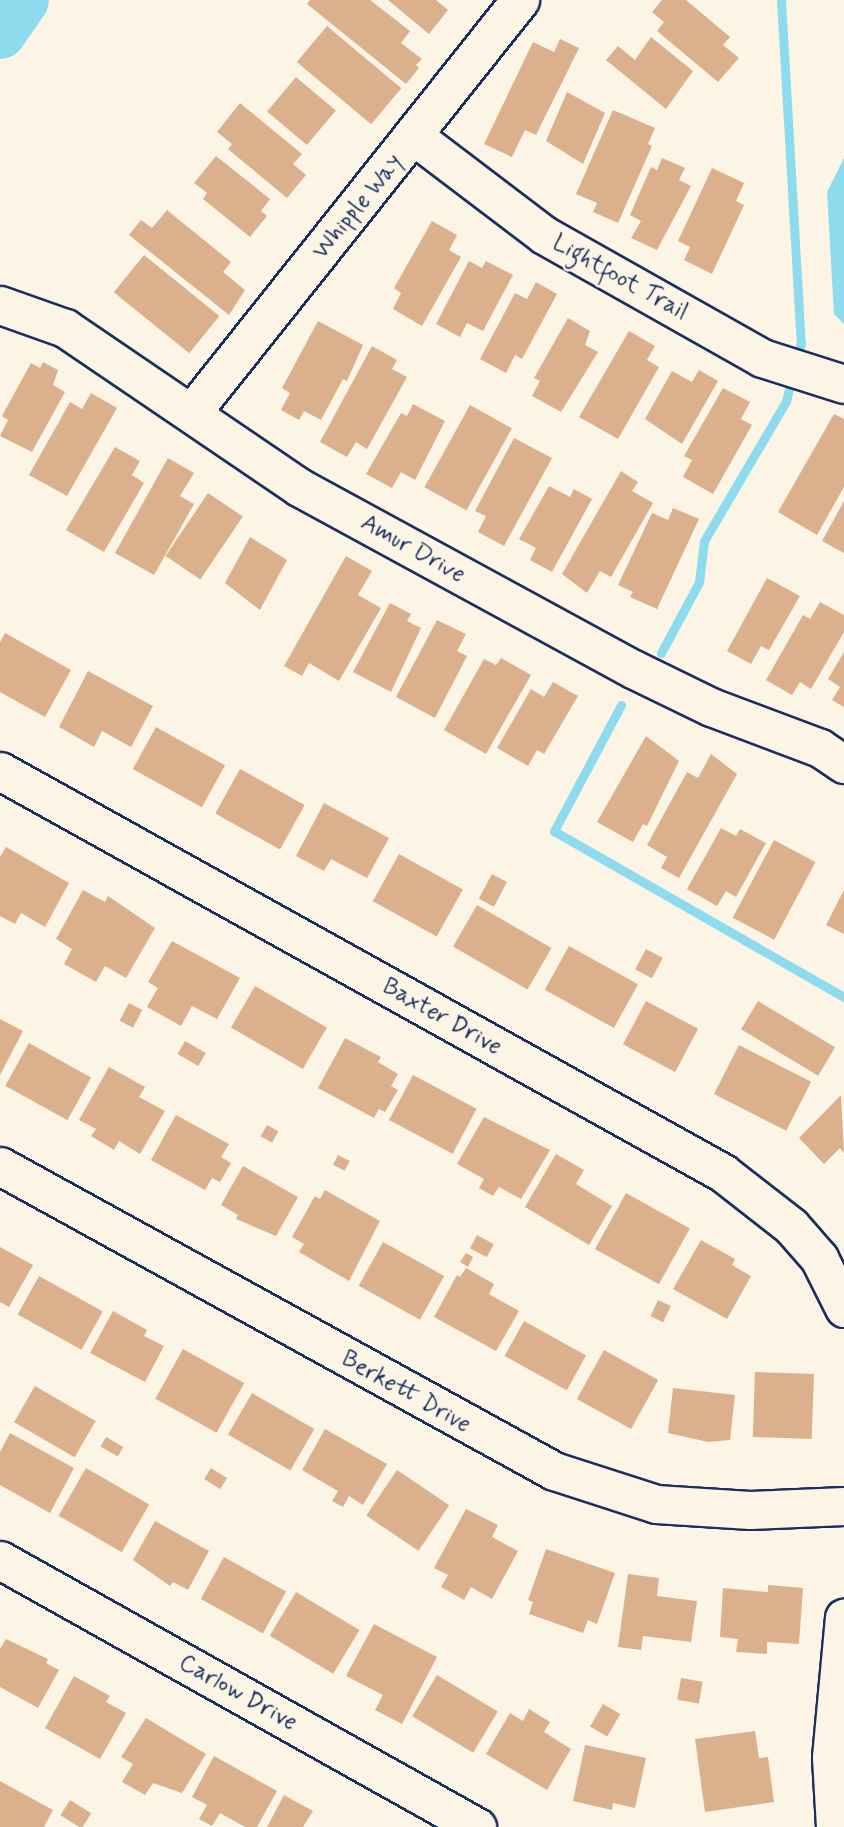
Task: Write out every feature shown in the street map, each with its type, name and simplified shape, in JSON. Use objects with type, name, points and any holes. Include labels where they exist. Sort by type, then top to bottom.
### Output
[{"type":"street","name":"Whipple Way","points":[[192,412],[415,137],[520,0]]},
{"type":"street","name":"Lightfoot Trail","points":[[415,137],[544,235],[762,358],[838,382]]},
{"type":"street","name":"Amur Drive","points":[[0,305],[65,328],[299,487],[633,669],[711,707],[820,748],[844,764]]},
{"type":"street","name":"Baxter Drive","points":[[0,771],[723,1173],[791,1226],[819,1258],[844,1308]]},
{"type":"street","name":"Berkett Drive","points":[[0,1166],[554,1471],[656,1504],[750,1510],[844,1506]]},
{"type":"street","name":"Carlow Drive","points":[[0,1560],[477,1827]]},
{"type":"street","points":[[835,1827],[831,1757],[844,1618]]},
{"type":"water","points":[[844,158],[844,324],[834,314],[827,192]]},
{"type":"building","points":[[310,0],[370,0],[410,31],[401,43],[422,59],[416,65],[419,68],[406,84],[307,4]]},
{"type":"building","points":[[388,0],[436,0],[448,10],[429,34]]},
{"type":"building","points":[[662,0],[686,0],[730,37],[723,45],[739,58],[718,82],[657,31],[664,22],[652,12]]},
{"type":"building","points":[[327,26],[401,88],[371,124],[297,62]]},
{"type":"building","points":[[651,37],[693,71],[666,109],[606,60],[618,46],[635,60]]},
{"type":"building","points":[[560,39],[579,48],[536,135],[525,130],[512,157],[484,144],[533,42],[554,52]]},
{"type":"building","points":[[296,77],[336,110],[307,145],[267,111]]},
{"type":"building","points":[[567,92],[605,113],[583,164],[546,141]]},
{"type":"building","points":[[240,103],[302,154],[293,164],[306,175],[287,198],[228,149],[232,144],[217,132]]},
{"type":"building","points":[[613,110],[655,128],[648,144],[652,146],[618,223],[593,212],[597,203],[576,194]]},
{"type":"building","points":[[216,156],[270,199],[261,211],[267,216],[250,237],[203,199],[207,193],[194,183]]},
{"type":"building","points":[[662,158],[685,168],[679,180],[691,186],[657,250],[631,238],[641,221],[630,215],[651,167],[657,170]]},
{"type":"building","points":[[712,168],[744,183],[736,201],[744,205],[712,274],[684,260],[690,247],[678,241]]},
{"type":"building","points":[[167,210],[231,262],[223,272],[245,290],[229,315],[129,235],[141,220],[152,228]]},
{"type":"building","points":[[432,221],[457,235],[449,250],[461,257],[422,326],[393,309],[401,293],[394,288]]},
{"type":"building","points":[[144,255],[219,316],[189,353],[114,292]]},
{"type":"building","points":[[469,261],[482,268],[486,261],[513,275],[483,331],[467,323],[460,337],[436,324]]},
{"type":"building","points":[[536,282],[557,294],[522,359],[515,355],[506,373],[480,359],[515,293],[527,299]]},
{"type":"building","points":[[568,318],[590,331],[585,345],[598,352],[561,412],[532,396],[540,381],[534,378]]},
{"type":"building","points":[[318,321],[363,345],[347,381],[343,379],[321,420],[304,411],[299,420],[281,410],[290,393],[282,388]]},
{"type":"building","points":[[629,331],[655,346],[647,360],[659,367],[618,439],[579,417]]},
{"type":"building","points":[[372,346],[397,360],[392,369],[407,377],[367,449],[356,442],[347,457],[320,442]]},
{"type":"building","points":[[43,362],[58,370],[53,385],[65,392],[32,452],[0,436],[8,420],[2,416],[31,363],[40,368]]},
{"type":"building","points":[[699,370],[718,381],[682,444],[645,419],[672,371],[692,382]]},
{"type":"building","points":[[723,388],[750,402],[741,419],[752,425],[713,494],[683,477],[692,460],[684,456]]},
{"type":"building","points":[[91,393],[117,408],[67,496],[29,475],[70,402],[82,409]]},
{"type":"building","points":[[413,404],[445,421],[415,480],[401,472],[392,488],[366,474],[401,413],[407,416]]},
{"type":"building","points":[[470,405],[512,428],[466,510],[424,487]]},
{"type":"building","points":[[834,414],[844,419],[844,487],[817,535],[778,512]]},
{"type":"building","points":[[514,438],[552,458],[504,546],[478,532],[486,516],[475,511]]},
{"type":"building","points":[[115,447],[140,461],[132,475],[144,483],[104,552],[66,530]]},
{"type":"building","points":[[168,458],[194,473],[180,496],[194,504],[154,575],[115,553]]},
{"type":"building","points":[[621,471],[638,482],[632,491],[653,503],[611,577],[600,571],[587,593],[562,574]]},
{"type":"building","points":[[549,486],[570,497],[574,489],[592,499],[552,572],[530,560],[536,548],[519,539]]},
{"type":"building","points":[[208,493],[243,516],[200,579],[166,556]]},
{"type":"building","points":[[844,501],[844,553],[822,541]]},
{"type":"building","points":[[673,508],[699,519],[657,609],[630,597],[633,592],[618,585],[652,513],[668,520]]},
{"type":"building","points":[[250,537],[287,560],[260,610],[225,583]]},
{"type":"building","points":[[346,556],[372,571],[358,595],[381,608],[339,681],[309,663],[302,676],[284,666]]},
{"type":"building","points":[[767,578],[800,596],[769,650],[761,646],[751,664],[727,651]]},
{"type":"building","points":[[820,602],[844,615],[844,632],[811,689],[800,682],[792,695],[766,680],[803,615],[810,619]]},
{"type":"building","points":[[390,603],[411,614],[407,621],[421,628],[391,692],[353,672]]},
{"type":"building","points":[[437,620],[466,634],[457,651],[467,656],[435,718],[396,697]]},
{"type":"building","points":[[5,633],[71,670],[45,717],[0,692],[0,642]]},
{"type":"building","points":[[844,652],[844,707],[832,700],[840,687],[828,679]]},
{"type":"building","points":[[501,658],[531,675],[486,754],[444,730],[484,659],[496,665]]},
{"type":"building","points":[[88,671],[153,706],[131,747],[102,731],[94,747],[59,727]]},
{"type":"building","points":[[553,682],[578,696],[544,754],[537,750],[528,766],[497,748],[531,689],[544,697]]},
{"type":"building","points":[[156,727],[225,765],[202,807],[133,769]]},
{"type":"building","points":[[646,736],[679,761],[647,826],[643,824],[633,842],[597,822]]},
{"type":"building","points":[[711,754],[737,774],[679,878],[661,868],[667,857],[647,845],[687,772],[698,778]]},
{"type":"building","points":[[240,769],[305,805],[280,849],[215,814]]},
{"type":"building","points":[[324,803],[389,838],[367,878],[331,859],[324,871],[296,856]]},
{"type":"building","points":[[721,828],[736,836],[740,829],[766,843],[736,897],[726,891],[717,906],[687,889]]},
{"type":"building","points":[[774,840],[815,862],[774,940],[733,918]]},
{"type":"building","points":[[6,847],[69,883],[45,927],[21,913],[15,924],[0,916],[0,857]]},
{"type":"building","points":[[399,854],[463,889],[437,937],[373,901]]},
{"type":"building","points":[[492,874],[507,882],[494,907],[479,899]]},
{"type":"building","points":[[83,890],[105,902],[108,896],[155,928],[126,978],[105,966],[96,982],[64,964],[72,949],[56,939]]},
{"type":"building","points":[[844,890],[844,934],[826,925]]},
{"type":"building","points":[[477,905],[551,948],[527,990],[453,947]]},
{"type":"building","points":[[172,941],[240,978],[217,1019],[192,1006],[181,1026],[147,1007],[158,988],[148,982]]},
{"type":"building","points":[[569,946],[638,984],[614,1028],[545,990]]},
{"type":"building","points":[[646,949],[663,958],[652,978],[635,969]]},
{"type":"building","points":[[255,986],[327,1028],[303,1069],[231,1028]]},
{"type":"building","points":[[646,1001],[698,1029],[675,1072],[623,1044]]},
{"type":"building","points":[[758,1001],[835,1047],[818,1076],[741,1029]]},
{"type":"building","points":[[129,1003],[142,1010],[133,1028],[120,1021]]},
{"type":"building","points":[[0,1019],[23,1031],[0,1075]]},
{"type":"building","points":[[345,1038],[381,1057],[378,1062],[398,1074],[391,1086],[398,1090],[385,1112],[379,1109],[374,1118],[318,1088]]},
{"type":"building","points":[[185,1041],[206,1053],[198,1066],[178,1054]]},
{"type":"building","points":[[29,1043],[91,1077],[67,1120],[5,1086]]},
{"type":"building","points":[[739,1045],[811,1082],[786,1131],[714,1094]]},
{"type":"building","points":[[109,1067],[145,1087],[139,1097],[165,1111],[140,1154],[119,1141],[114,1150],[91,1136],[96,1129],[79,1120]]},
{"type":"building","points":[[413,1075],[477,1109],[453,1154],[389,1120]]},
{"type":"building","points":[[841,1095],[844,1153],[840,1148],[824,1164],[799,1138]]},
{"type":"building","points":[[176,1115],[229,1144],[221,1157],[231,1163],[220,1182],[212,1178],[205,1190],[151,1160]]},
{"type":"building","points":[[484,1117],[550,1150],[521,1199],[499,1187],[493,1196],[479,1188],[484,1179],[457,1164]]},
{"type":"building","points":[[267,1125],[278,1131],[272,1143],[261,1136]]},
{"type":"building","points":[[556,1154],[584,1170],[576,1184],[612,1206],[589,1245],[525,1207]]},
{"type":"building","points":[[338,1155],[350,1161],[345,1171],[333,1165]]},
{"type":"building","points":[[243,1166],[298,1197],[276,1236],[236,1219],[238,1215],[221,1205]]},
{"type":"building","points":[[325,1190],[380,1221],[349,1281],[299,1252],[304,1244],[292,1237],[315,1196],[320,1199]]},
{"type":"building","points":[[626,1193],[690,1228],[659,1284],[595,1249]]},
{"type":"building","points":[[477,1235],[494,1244],[487,1257],[470,1248]]},
{"type":"building","points":[[701,1240],[735,1259],[732,1265],[751,1276],[727,1319],[673,1289]]},
{"type":"building","points":[[383,1242],[444,1276],[420,1320],[359,1286]]},
{"type":"building","points":[[0,1247],[33,1265],[9,1307],[0,1302]]},
{"type":"building","points":[[466,1253],[473,1257],[468,1267],[460,1262]]},
{"type":"building","points":[[466,1268],[494,1284],[489,1294],[519,1311],[496,1351],[434,1317],[457,1275],[460,1277]]},
{"type":"building","points":[[39,1276],[103,1311],[82,1350],[18,1314]]},
{"type":"building","points":[[658,1300],[671,1306],[663,1322],[650,1316]]},
{"type":"building","points":[[113,1311],[147,1330],[144,1336],[164,1346],[145,1382],[90,1353]]},
{"type":"building","points":[[524,1321],[586,1355],[567,1390],[505,1356]]},
{"type":"building","points":[[183,1349],[244,1383],[217,1433],[155,1399]]},
{"type":"building","points":[[604,1350],[658,1380],[631,1429],[577,1399]]},
{"type":"building","points":[[755,1372],[814,1374],[812,1439],[753,1437]]},
{"type":"building","points":[[35,1386],[96,1421],[75,1457],[14,1422]]},
{"type":"building","points":[[673,1388],[735,1395],[730,1440],[708,1442],[668,1433]]},
{"type":"building","points":[[252,1393],[314,1429],[290,1471],[228,1435]]},
{"type":"building","points":[[325,1429],[387,1464],[363,1505],[349,1496],[343,1507],[332,1501],[338,1491],[302,1470]]},
{"type":"building","points":[[10,1433],[74,1468],[50,1513],[0,1485],[0,1452]]},
{"type":"building","points":[[106,1437],[123,1447],[118,1457],[100,1447]]},
{"type":"building","points":[[86,1468],[149,1504],[122,1552],[58,1516]]},
{"type":"building","points":[[211,1468],[227,1478],[220,1489],[204,1479]]},
{"type":"building","points":[[397,1470],[449,1505],[418,1551],[366,1516]]},
{"type":"building","points":[[466,1509],[498,1525],[492,1537],[518,1551],[492,1599],[471,1587],[464,1600],[441,1587],[448,1575],[434,1568]]},
{"type":"building","points":[[155,1521],[209,1551],[188,1590],[173,1582],[170,1586],[133,1560]]},
{"type":"building","points":[[546,1549],[615,1573],[597,1624],[588,1620],[583,1633],[529,1614],[533,1602],[528,1600]]},
{"type":"building","points":[[224,1557],[286,1591],[263,1633],[201,1599]]},
{"type":"building","points":[[628,1574],[659,1578],[657,1596],[697,1601],[691,1642],[643,1636],[641,1650],[618,1647]]},
{"type":"building","points":[[768,1585],[803,1588],[799,1644],[767,1642],[767,1654],[736,1652],[738,1639],[720,1637],[723,1588],[768,1592]]},
{"type":"building","points":[[296,1592],[359,1630],[333,1674],[270,1636]]},
{"type":"building","points":[[374,1624],[437,1657],[402,1724],[375,1710],[383,1695],[346,1676]]},
{"type":"building","points":[[6,1639],[48,1659],[46,1663],[59,1670],[38,1708],[0,1687],[0,1649]]},
{"type":"building","points":[[437,1675],[498,1712],[473,1753],[412,1716]]},
{"type":"building","points":[[74,1676],[110,1696],[106,1702],[126,1713],[100,1759],[45,1728]]},
{"type":"building","points":[[681,1678],[703,1682],[699,1703],[677,1700]]},
{"type":"building","points":[[603,1704],[620,1714],[607,1737],[590,1727]]},
{"type":"building","points":[[529,1709],[550,1722],[544,1732],[571,1749],[547,1790],[486,1754],[510,1713],[523,1721]]},
{"type":"building","points":[[146,1718],[206,1754],[182,1793],[153,1783],[145,1795],[122,1782],[133,1764],[121,1757]]},
{"type":"building","points":[[755,1731],[759,1758],[768,1757],[774,1802],[705,1812],[695,1739]]},
{"type":"building","points":[[585,1745],[646,1758],[635,1808],[613,1803],[612,1810],[573,1801]]},
{"type":"building","points":[[214,1756],[277,1791],[257,1827],[245,1827],[220,1813],[212,1826],[199,1819],[207,1805],[192,1797]]},
{"type":"building","points":[[0,1781],[53,1810],[44,1827],[0,1827]]},
{"type":"building","points":[[284,1795],[313,1811],[303,1827],[267,1827]]},
{"type":"building","points":[[70,1800],[91,1813],[83,1827],[60,1815]]},
{"type":"waterway","points":[[0,33],[23,0]]},
{"type":"waterway","points":[[781,0],[801,343],[797,360]]},
{"type":"waterway","points":[[661,653],[699,582],[704,541],[786,401],[792,377]]},
{"type":"waterway","points":[[621,705],[554,831],[844,997]]}]
